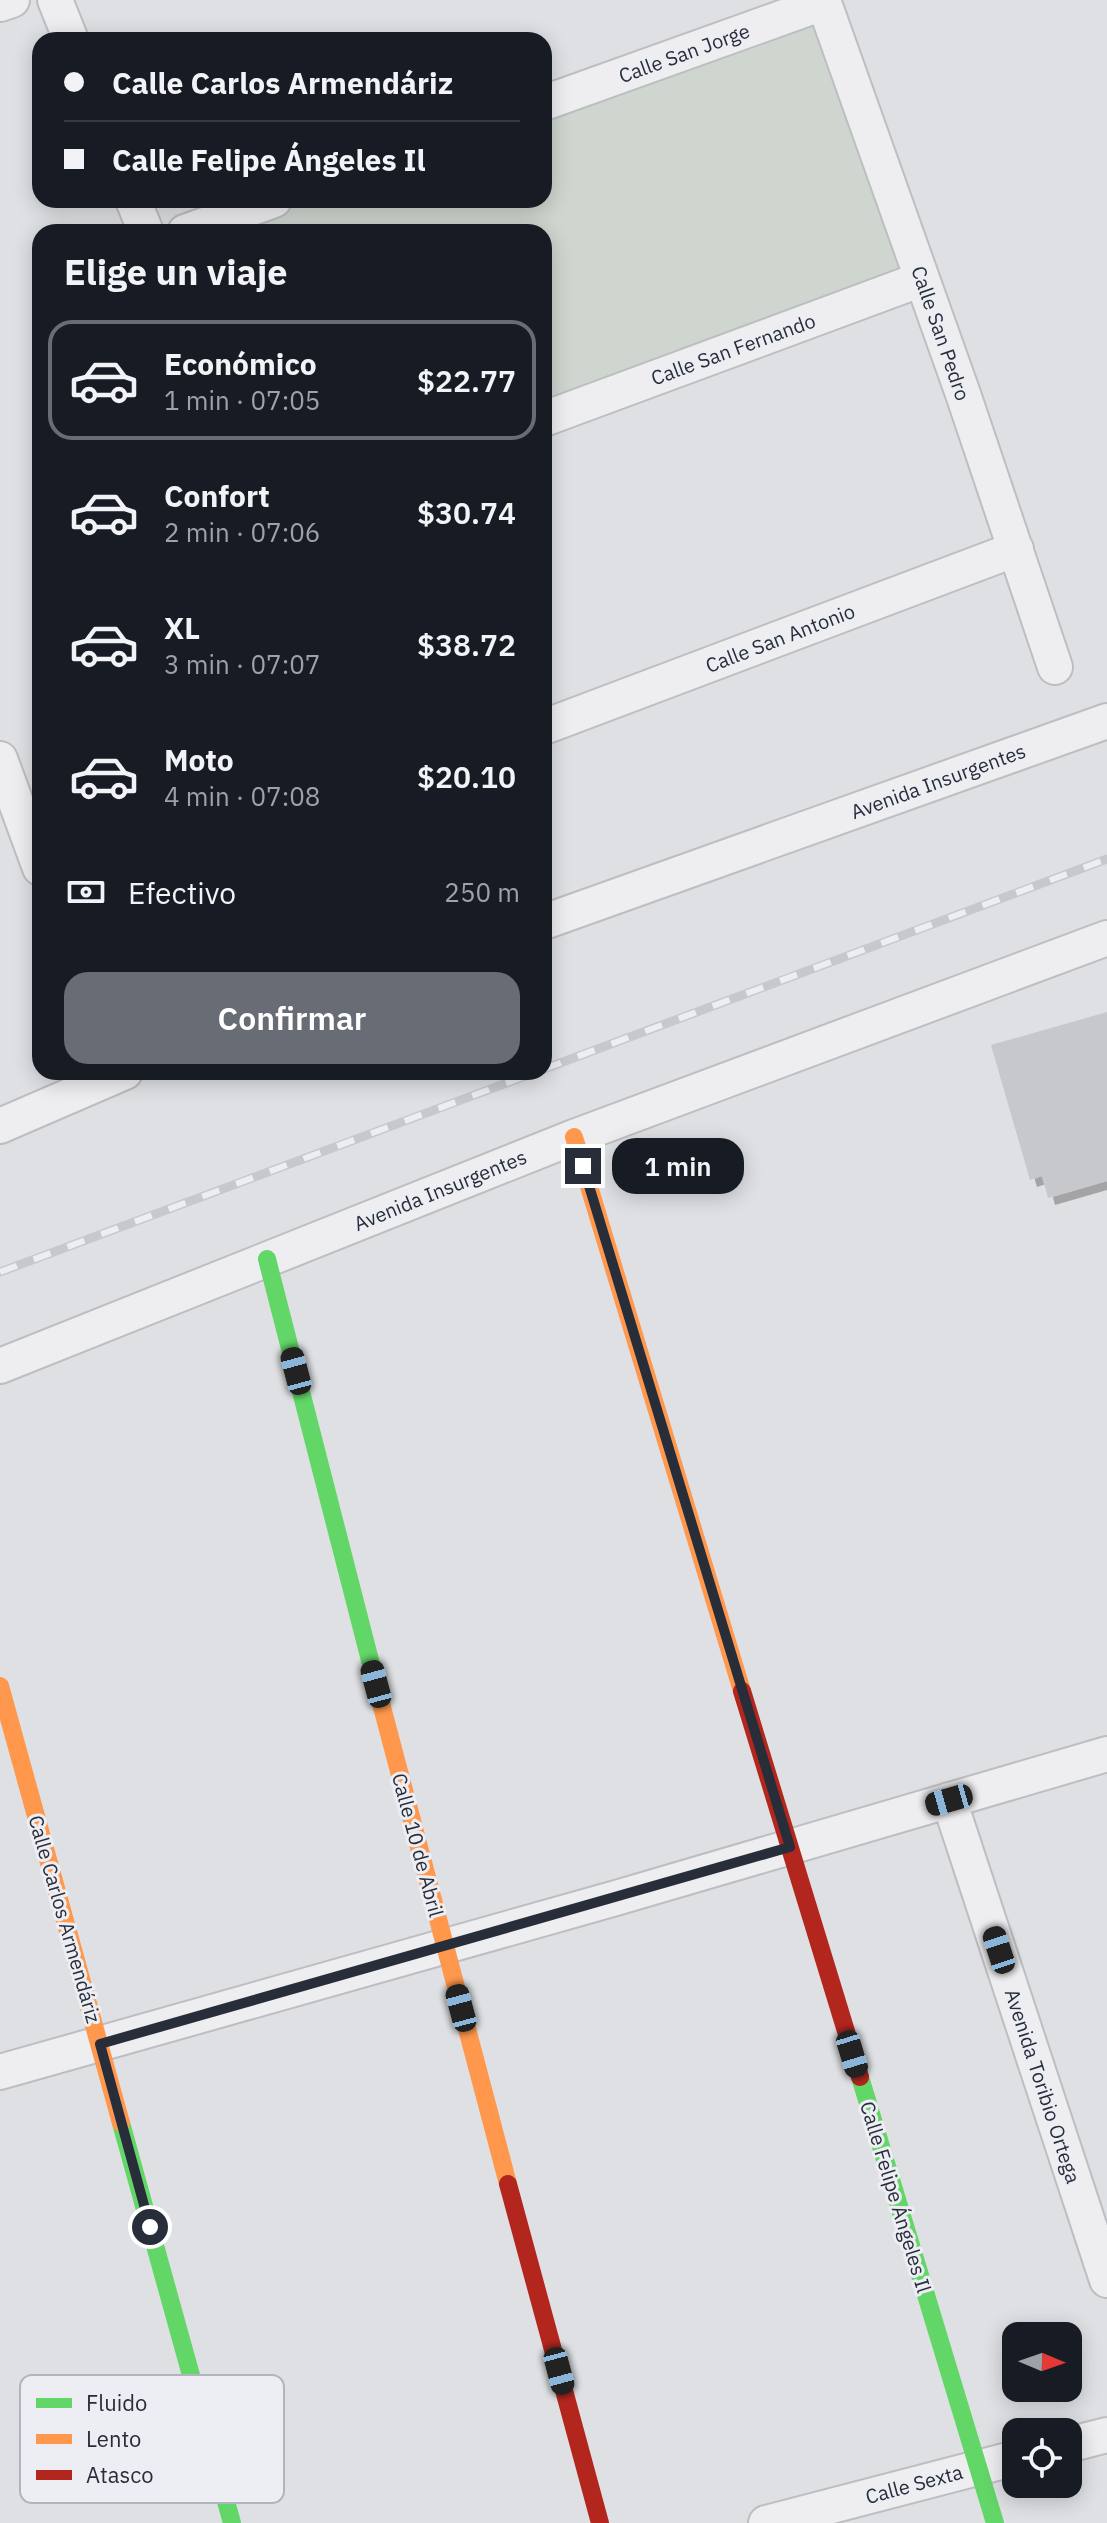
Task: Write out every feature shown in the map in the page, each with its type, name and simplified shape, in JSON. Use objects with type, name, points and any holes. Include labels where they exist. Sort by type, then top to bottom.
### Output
[{"type":"street","points":[[0,4],[12,0]]},
{"type":"street","points":[[55,0],[68,32]]},
{"type":"street","name":"Calle San Jorge","points":[[552,100],[823,1]]},
{"type":"street","name":"Calle San Pedro","points":[[823,1],[1055,667]]},
{"type":"street","points":[[207,224],[252,208]]},
{"type":"street","name":"Calle San Fernando","points":[[552,416],[922,279]]},
{"type":"street","name":"Calle San Antonio","points":[[552,724],[1016,549]]},
{"type":"street","name":"Avenida Insurgentes","points":[[552,919],[1107,721]]},
{"type":"street","points":[[3,779],[32,849]]},
{"type":"street","name":"Avenida Insurgentes","points":[[0,1366],[574,1137],[1107,938]]},
{"type":"street","points":[[0,1126],[103,1080]]},
{"type":"street","name":"Calle Felipe Ángeles Il","points":[[574,1137],[995,2523]]},
{"type":"street","name":"Calle 10 de Abril","points":[[267,1259],[444,1947],[600,2523]]},
{"type":"street","name":"Calle Carlos Armendáriz","points":[[0,1686],[191,2375]]},
{"type":"street","points":[[0,2072],[444,1947],[1107,1754]]},
{"type":"street","name":"Avenida Toribio Ortega","points":[[949,1800],[1107,2280]]},
{"type":"street","points":[[1082,2441],[1107,2435]]},
{"type":"street","name":"Calle Sexta","points":[[766,2523],[1002,2462]]},
{"type":"street","name":"Calle Carlos Armendáriz","points":[[226,2503],[232,2523]]},
{"type":"shaded area","points":[[823,3],[922,279],[552,416],[552,224],[207,224],[252,208],[552,208],[552,100]]},
{"type":"building","points":[[1107,1012],[1107,1181],[1048,1198],[1042,1176],[1030,1180],[991,1045]]},
{"type":"railway","points":[[552,1066],[1107,859]]},
{"type":"railway","points":[[0,1272],[515,1080]]},
{"type":"traffic: fast","points":[[267,1259],[382,1707]]},
{"type":"traffic: fast","points":[[860,2077],[995,2523]]},
{"type":"traffic: fast","points":[[121,2123],[191,2375]]},
{"type":"traffic: fast","points":[[226,2503],[232,2523]]},
{"type":"traffic: slow","points":[[574,1137],[742,1691]]},
{"type":"traffic: slow","points":[[0,1686],[121,2123]]},
{"type":"traffic: slow","points":[[382,1707],[508,2184]]},
{"type":"traffic: jam","points":[[742,1691],[860,2077]]},
{"type":"traffic: jam","points":[[508,2184],[600,2523]]},
{"type":"route","points":[[150,2227],[100,2044],[790,1847],[583,1166]]}]
